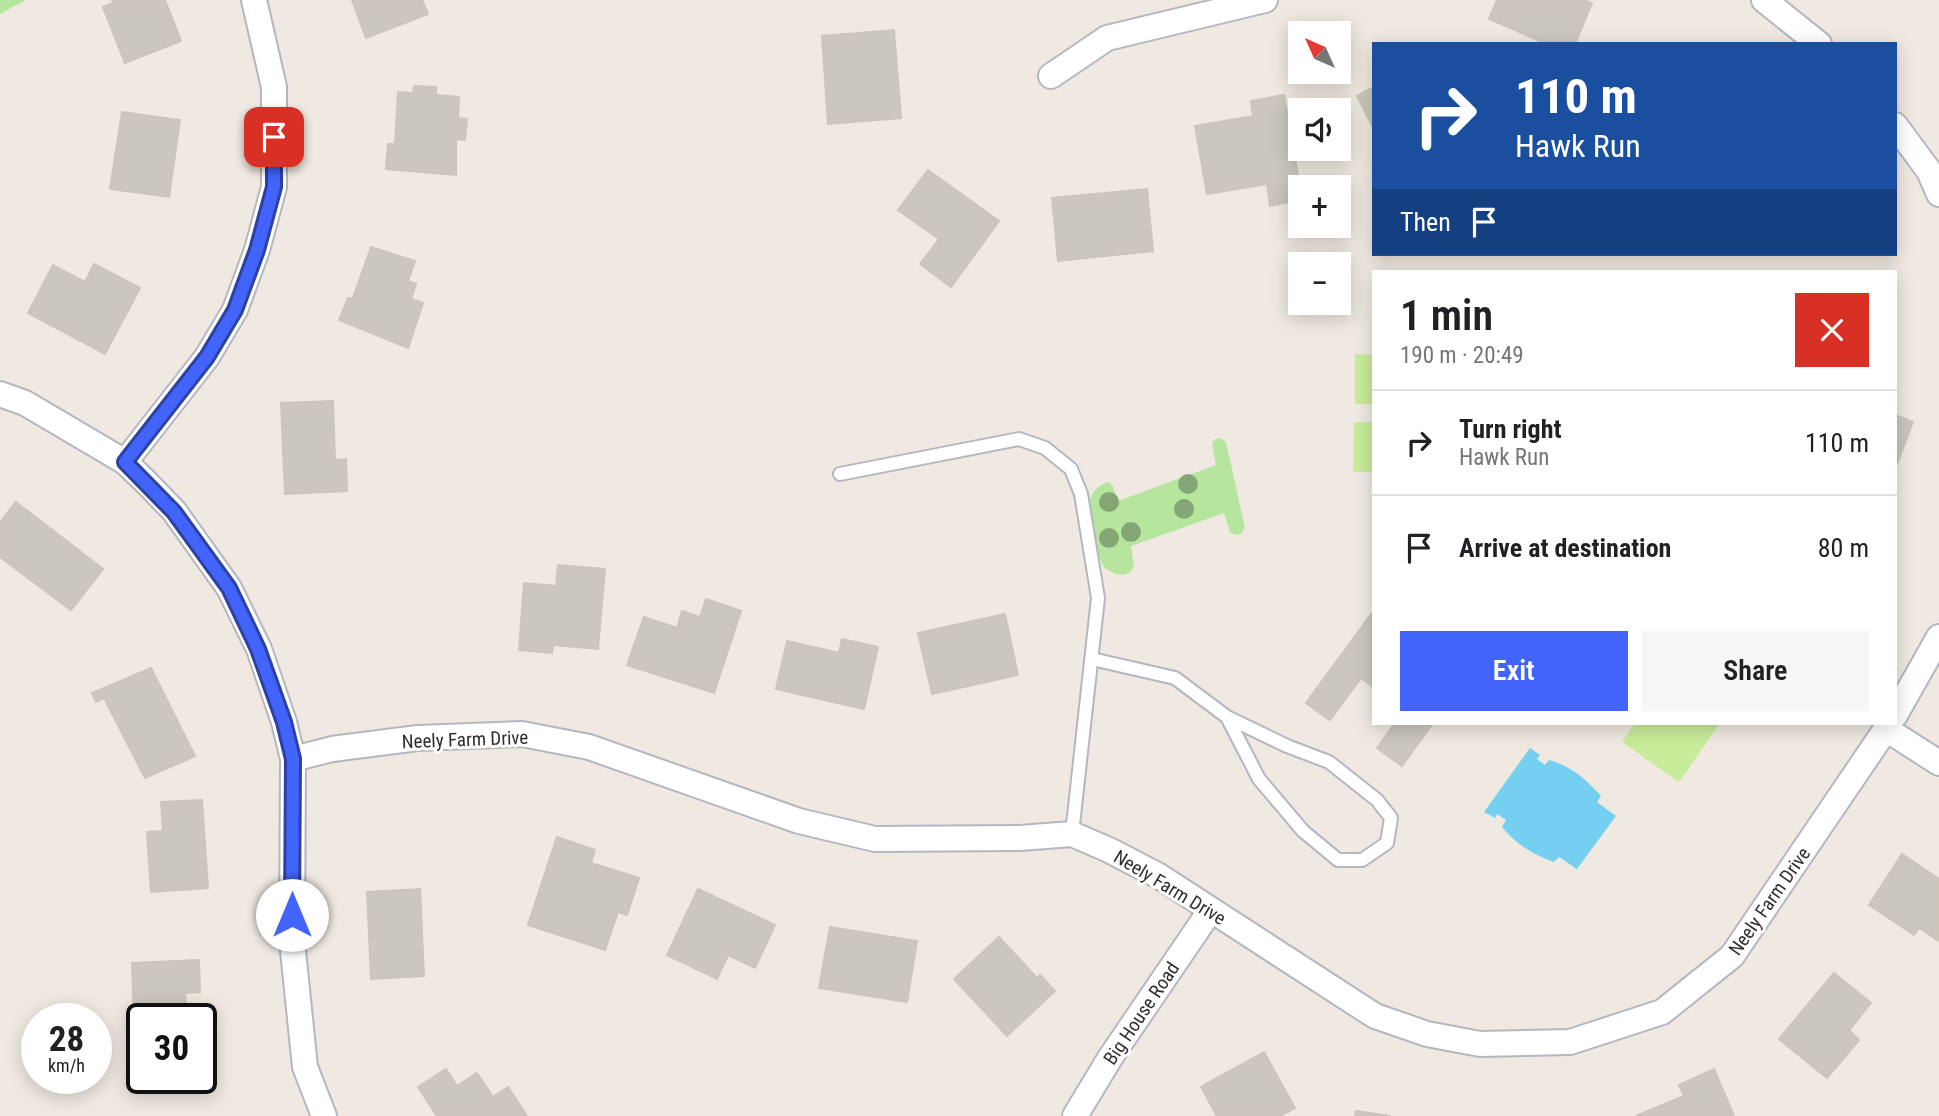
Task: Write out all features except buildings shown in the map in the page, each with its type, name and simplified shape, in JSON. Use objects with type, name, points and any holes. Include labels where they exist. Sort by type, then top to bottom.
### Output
[{"type":"street","points":[[125,462],[207,357],[235,310],[264,225],[274,187],[274,87],[254,0]]},
{"type":"street","points":[[1051,76],[1107,38],[1265,0]]},
{"type":"street","points":[[1764,0],[1816,42]]},
{"type":"street","points":[[1897,128],[1929,171],[1939,194]]},
{"type":"street","points":[[0,394],[25,403],[125,462],[174,512],[229,588],[258,649],[284,722],[293,759],[292,941],[305,1067],[324,1116]]},
{"type":"street","name":"Neely Farm Drive","points":[[1897,711],[1939,636]]},
{"type":"street","name":"Neely Farm Drive","points":[[293,759],[332,749],[418,738],[522,734],[589,747],[799,821],[875,839],[1020,838],[1072,834],[1110,850],[1159,876],[1375,1016],[1427,1034],[1480,1044],[1570,1042],[1662,1012],[1732,956],[1889,725]]},
{"type":"street","points":[[1895,725],[1939,763]]},
{"type":"street","name":"Big House Road","points":[[1075,1116],[1110,1058],[1210,911]]},
{"type":"lane","points":[[841,474],[1019,439],[1045,448],[1071,469],[1081,494],[1098,598],[1072,834]]},
{"type":"lane","points":[[1092,659],[1175,678],[1227,717],[1287,746],[1329,762],[1377,800],[1391,818],[1387,843],[1362,860],[1338,860],[1303,831],[1259,779],[1227,717]]},
{"type":"green space","points":[[0,0],[26,0],[0,14]]},
{"type":"green space","points":[[1355,354],[1372,355],[1372,404],[1355,404]]},
{"type":"green space","points":[[1354,422],[1372,422],[1372,472],[1353,472]]},
{"type":"green space","points":[[1220,438],[1226,442],[1245,528],[1241,534],[1230,532],[1224,513],[1131,546],[1134,567],[1122,575],[1110,572],[1103,565],[1098,553],[1090,514],[1090,501],[1096,489],[1108,482],[1113,486],[1118,501],[1216,465],[1212,444],[1215,439]]},
{"type":"green space","points":[[1634,725],[1719,725],[1679,782],[1622,742]]},
{"type":"water","points":[[1530,748],[1540,755],[1537,759],[1545,765],[1549,760],[1584,779],[1601,796],[1597,802],[1616,816],[1577,869],[1559,857],[1554,862],[1532,852],[1513,839],[1502,827],[1506,820],[1497,814],[1495,818],[1484,812]]},
{"type":"route","points":[[274,137],[274,187],[257,250],[235,310],[207,357],[125,462],[174,512],[229,588],[258,649],[284,722],[293,759],[292,915]]}]
